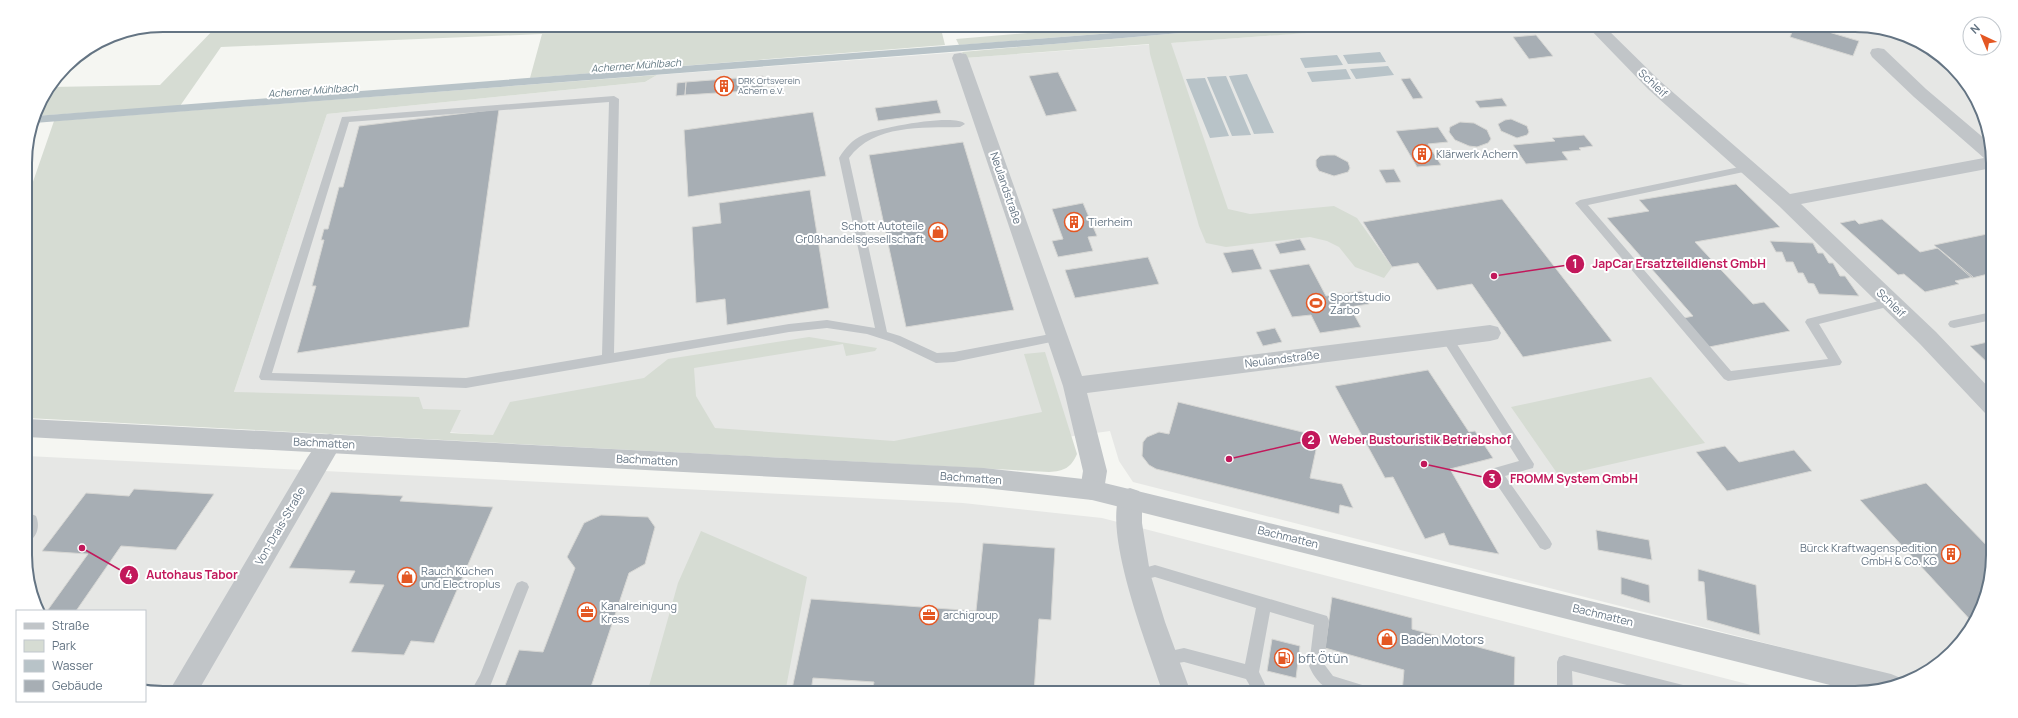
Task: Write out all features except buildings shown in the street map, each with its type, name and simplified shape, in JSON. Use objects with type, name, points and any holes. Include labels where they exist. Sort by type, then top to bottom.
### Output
[{"type":"street","name":"Schleif","points":[[1601,32],[1654,85],[1749,168],[1891,302],[1928,338],[1986,400]]},
{"type":"street","points":[[1878,53],[1920,93],[1985,149]]},
{"type":"street","name":"Neulandstraße","points":[[960,58],[1074,386],[1095,471],[1092,490]]},
{"type":"street","points":[[1786,202],[1986,163]]},
{"type":"street","name":"Neulandstraße","points":[[1074,386],[1490,333]]},
{"type":"street","name":"Bachmatten","points":[[32,428],[976,477],[1092,490],[1130,498],[1877,684]]},
{"type":"street","name":"Von-Drais-Straße","points":[[186,686],[315,465],[330,443]]},
{"type":"street","points":[[1130,498],[1128,519],[1138,575],[1175,686]]},
{"type":"lane","points":[[608,358],[614,99],[345,119],[265,378],[466,383],[789,328],[827,324],[867,330],[882,334],[936,358],[954,357],[1056,337]]},
{"type":"lane","points":[[882,334],[844,158],[848,150],[859,139],[870,134],[898,128],[960,124]]},
{"type":"lane","points":[[1749,168],[1580,203],[1728,376],[1836,362],[1811,322],[1891,302]]},
{"type":"lane","points":[[1954,324],[1986,317]]},
{"type":"lane","points":[[1447,338],[1528,464],[1496,473],[1545,544]]},
{"type":"lane","points":[[1138,575],[1155,571],[1322,621],[1316,666],[1328,682],[1342,686]]},
{"type":"lane","points":[[482,686],[522,587]]},
{"type":"lane","points":[[1258,686],[1251,673],[1264,604]]},
{"type":"lane","points":[[1166,658],[1184,655],[1251,673]]},
{"type":"lane","points":[[1564,686],[1564,662],[1659,686]]},
{"type":"shaded area","points":[[1319,32],[1864,32],[1897,39],[1913,45],[1935,59],[1948,70],[1959,83],[1976,113],[1982,129],[1985,146],[1986,564],[1979,597],[1973,613],[1964,628],[1948,648],[1921,668],[1901,677],[1133,482],[1119,461],[1110,431],[887,462],[445,432],[234,392],[327,114],[645,82],[657,75],[962,52],[965,58]]},
{"type":"shaded area","points":[[32,456],[963,503],[1102,518],[1755,686],[154,686],[146,685],[146,610],[44,610],[39,597],[32,564]]},
{"type":"green space","points":[[211,32],[942,32],[945,45],[530,78],[542,34],[221,47],[180,106],[41,116],[45,105],[56,87],[160,85]]},
{"type":"green space","points":[[1038,32],[1126,32],[959,45],[956,39]]},
{"type":"green space","points":[[1192,32],[1320,32],[1171,43],[1228,209],[1250,214],[1334,206],[1357,218],[1392,267],[1384,278],[1355,267],[1339,247],[1327,241],[1310,237],[1226,247],[1206,243],[1199,226],[1150,54],[1149,44],[965,58],[962,52]]},
{"type":"green space","points":[[657,75],[645,82],[327,114],[234,392],[419,397],[423,409],[461,410],[450,433],[493,435],[510,402],[644,378],[668,359],[809,337],[877,348],[875,351],[846,356],[843,344],[694,368],[696,396],[715,428],[894,441],[1042,412],[1024,354],[1045,352],[1077,454],[1072,463],[1063,470],[1049,472],[32,418],[32,185],[54,121]]},
{"type":"green space","points":[[1651,377],[1705,443],[1559,476],[1511,407]]},
{"type":"green space","points":[[701,531],[807,577],[786,686],[649,686],[678,583]]},
{"type":"water","points":[[1125,32],[1192,32],[38,123],[41,116]]},
{"type":"water","points":[[1380,52],[1386,62],[1348,64],[1343,55]]},
{"type":"water","points":[[1337,55],[1343,65],[1305,68],[1300,58]]},
{"type":"water","points":[[1388,66],[1394,75],[1356,79],[1350,69]]},
{"type":"water","points":[[1346,69],[1351,79],[1312,82],[1307,72]]},
{"type":"water","points":[[1247,74],[1274,133],[1254,134],[1229,76]]},
{"type":"water","points":[[1226,76],[1251,135],[1232,136],[1207,77]]},
{"type":"water","points":[[1205,78],[1229,136],[1210,138],[1186,79]]},
{"type":"place","name":"DRK Ortsverein Achern e.V.","points":[[724,86]]},
{"type":"place","name":"Klärwerk Achern","points":[[1422,154]]},
{"type":"place","name":"Tierheim","points":[[1074,222]]},
{"type":"place","name":"Schott Autoteile Gr0ßhandelsgesellschaft","points":[[938,232]]},
{"type":"place","name":"JapCar Ersatzteildienst GmbH","points":[[1494,276]]},
{"type":"place","name":"Sportstudio Zarbo","points":[[1316,303]]},
{"type":"place","name":"Weber Bustouristik Betriebshof","points":[[1229,459]]},
{"type":"place","name":"FROMM System GmbH","points":[[1424,464]]},
{"type":"place","name":"Autohaus Tabor","points":[[82,548]]},
{"type":"place","name":"Bürck Kraftwagenspedition GmbH & Co. KG","points":[[1951,554]]},
{"type":"place","name":"Rauch Küchen und Electroplus","points":[[407,577]]},
{"type":"place","name":"Kanalreinigung Kress","points":[[587,612]]},
{"type":"place","name":"archigroup","points":[[929,615]]},
{"type":"place","name":"Baden Motors","points":[[1387,639]]},
{"type":"place","name":"bft Ötün","points":[[1284,658]]},
{"type":"water label","name":"Acherner Mühlbach","points":[[636,65]]},
{"type":"water label","name":"Acherner Mühlbach","points":[[313,90]]}]
